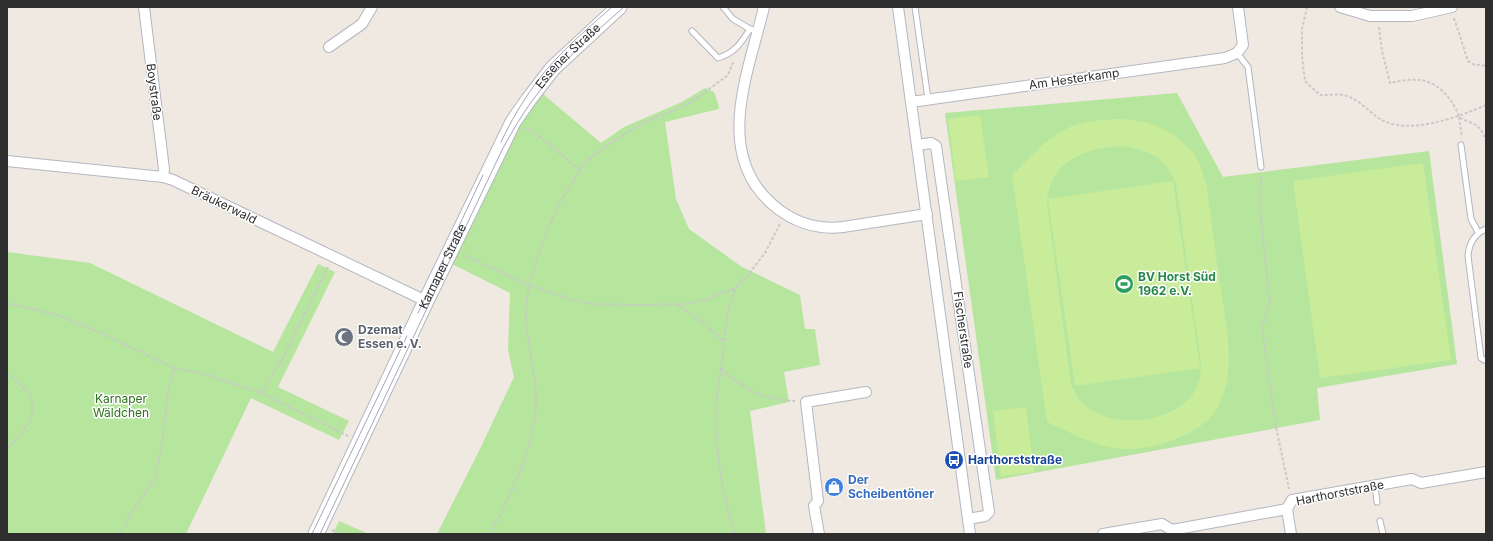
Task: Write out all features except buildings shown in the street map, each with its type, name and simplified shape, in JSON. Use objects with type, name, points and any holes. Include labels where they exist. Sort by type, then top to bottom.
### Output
[{"type":"main road","name":"Essener Straße","points":[[521,110],[553,68],[619,7]]},
{"type":"main road","name":"Karnaper Straße","points":[[316,534],[451,249],[513,122],[521,110]]},
{"type":"street","name":"Boystraße","points":[[144,7],[164,177]]},
{"type":"street","points":[[329,47],[362,24],[372,7]]},
{"type":"street","points":[[764,7],[754,30],[741,102],[740,144],[748,174],[757,188],[766,198],[786,214],[801,222],[817,227],[831,228],[927,214]]},
{"type":"street","name":"Fischerstraße","points":[[898,7],[970,534]]},
{"type":"street","points":[[1237,53],[1243,45],[1238,7]]},
{"type":"street","points":[[1340,7],[1370,16],[1412,16],[1451,8]]},
{"type":"street","name":"Am Hesterkamp","points":[[911,102],[1226,58],[1237,53]]},
{"type":"street","name":"Fischerstraße","points":[[917,144],[931,143],[936,146],[990,512],[985,516],[968,519]]},
{"type":"street","name":"Bräukerwald","points":[[7,161],[164,177],[426,301]]},
{"type":"street","points":[[819,534],[814,506],[818,501],[806,402],[866,392]]},
{"type":"street","name":"Harthorststraße","points":[[1103,534],[1162,524],[1172,530],[1375,485],[1412,479],[1421,483],[1486,472]]},
{"type":"street","points":[[1289,505],[1291,534]]},
{"type":"lane","points":[[692,31],[718,58],[728,55],[754,30],[733,19],[722,7]]},
{"type":"lane","points":[[915,7],[928,99]]},
{"type":"lane","points":[[1237,53],[1248,67],[1261,167]]},
{"type":"lane","points":[[1461,145],[1471,220],[1478,232]]},
{"type":"lane","points":[[1486,229],[1478,232],[1473,239],[1468,256],[1481,358],[1486,360]]},
{"type":"lane","points":[[1375,485],[1377,502]]},
{"type":"lane","points":[[1380,521],[1383,534]]},
{"type":"path","points":[[1307,7],[1302,29],[1304,81],[1320,95],[1340,94],[1346,96],[1358,102],[1381,119],[1397,124],[1426,125],[1459,117],[1486,105]]},
{"type":"path","points":[[1451,8],[1468,61],[1472,64],[1486,66]]},
{"type":"path","points":[[1380,16],[1378,29],[1390,83],[1420,80],[1435,86],[1449,98],[1459,117],[1463,140],[1461,145]]},
{"type":"path","points":[[488,534],[500,517],[525,459],[536,411],[536,390],[526,324],[526,304],[529,285],[539,252],[557,208],[584,164],[601,149],[643,122],[690,103],[716,84],[728,74],[739,45]]},
{"type":"path","points":[[1459,117],[1476,124],[1483,132],[1486,141]]},
{"type":"path","points":[[513,122],[533,131],[580,170]]},
{"type":"path","points":[[1261,167],[1260,211],[1270,303],[1262,326],[1289,505]]},
{"type":"path","points":[[451,249],[529,285],[570,299],[591,304],[687,304],[708,299],[735,288],[765,254],[786,214]]},
{"type":"path","points":[[261,393],[278,365],[332,257]]},
{"type":"path","points":[[735,288],[727,315],[717,394],[717,445],[725,498],[735,534]]},
{"type":"path","points":[[7,303],[57,315],[106,335],[174,368],[208,375],[261,393],[360,441]]},
{"type":"path","points":[[676,305],[704,323],[723,341]]},
{"type":"path","points":[[120,534],[132,512],[151,484],[156,473],[163,439],[167,396],[174,368]]},
{"type":"path","points":[[721,369],[739,384],[760,395],[782,401],[806,402]]},
{"type":"path","points":[[7,374],[24,388],[32,402],[33,413],[28,424],[7,448]]},
{"type":"green space","points":[[705,88],[714,92],[719,109],[665,122],[676,199],[689,229],[742,267],[800,295],[805,329],[815,329],[820,365],[784,372],[789,402],[750,411],[766,534],[437,534],[514,377],[508,350],[510,293],[446,261],[537,89],[601,143],[624,127],[682,102]]},
{"type":"green space","points":[[1177,93],[1223,177],[1429,151],[1457,364],[1317,388],[1320,420],[996,480],[945,113]]},
{"type":"green space","points":[[980,115],[989,177],[956,181],[948,119]]},
{"type":"green space","points":[[1117,119],[1145,122],[1169,132],[1192,152],[1198,161],[1207,187],[1227,328],[1229,359],[1225,389],[1220,403],[1213,414],[1203,424],[1186,434],[1165,443],[1131,449],[1115,448],[1098,444],[1081,438],[1047,422],[1012,175],[1044,144],[1058,133],[1078,124],[1091,121]],"holes":[[[1122,146],[1155,156],[1162,161],[1172,175],[1176,184],[1201,363],[1200,376],[1196,389],[1188,400],[1176,409],[1163,415],[1148,419],[1132,420],[1103,416],[1091,410],[1084,405],[1071,384],[1047,203],[1049,189],[1054,177],[1062,167],[1071,160],[1083,154],[1108,147]]]},
{"type":"green space","points":[[1423,163],[1451,360],[1320,378],[1293,181]]},
{"type":"green space","name":"BV Horst Süd 1962 e.V.","points":[[1173,181],[1200,368],[1075,386],[1048,199]]},
{"type":"green space","name":"Karnaper Wäldchen","points":[[7,252],[90,263],[273,352],[318,264],[335,272],[278,387],[349,421],[339,440],[251,398],[186,534],[7,534]]},
{"type":"green space","points":[[1026,407],[1034,472],[1001,476],[993,411]]},
{"type":"green space","points":[[339,521],[369,534],[333,534]]},
{"type":"tram line","points":[[501,142],[521,104],[544,72],[572,43],[612,7]]},
{"type":"tram line","points":[[320,534],[503,148],[520,118],[542,88],[564,63],[624,7]]},
{"type":"tram line","points":[[418,313],[483,175]]},
{"type":"tram line","points":[[312,534],[407,336]]},
{"type":"place","name":"BV Horst Süd 1962 e.V.","points":[[1124,284]]},
{"type":"place","name":"Dzemat Essen e. V.","points":[[344,337]]},
{"type":"place","name":"Harthorststraße","points":[[954,460]]},
{"type":"place","name":"Der Scheibentöner","points":[[834,487]]}]
